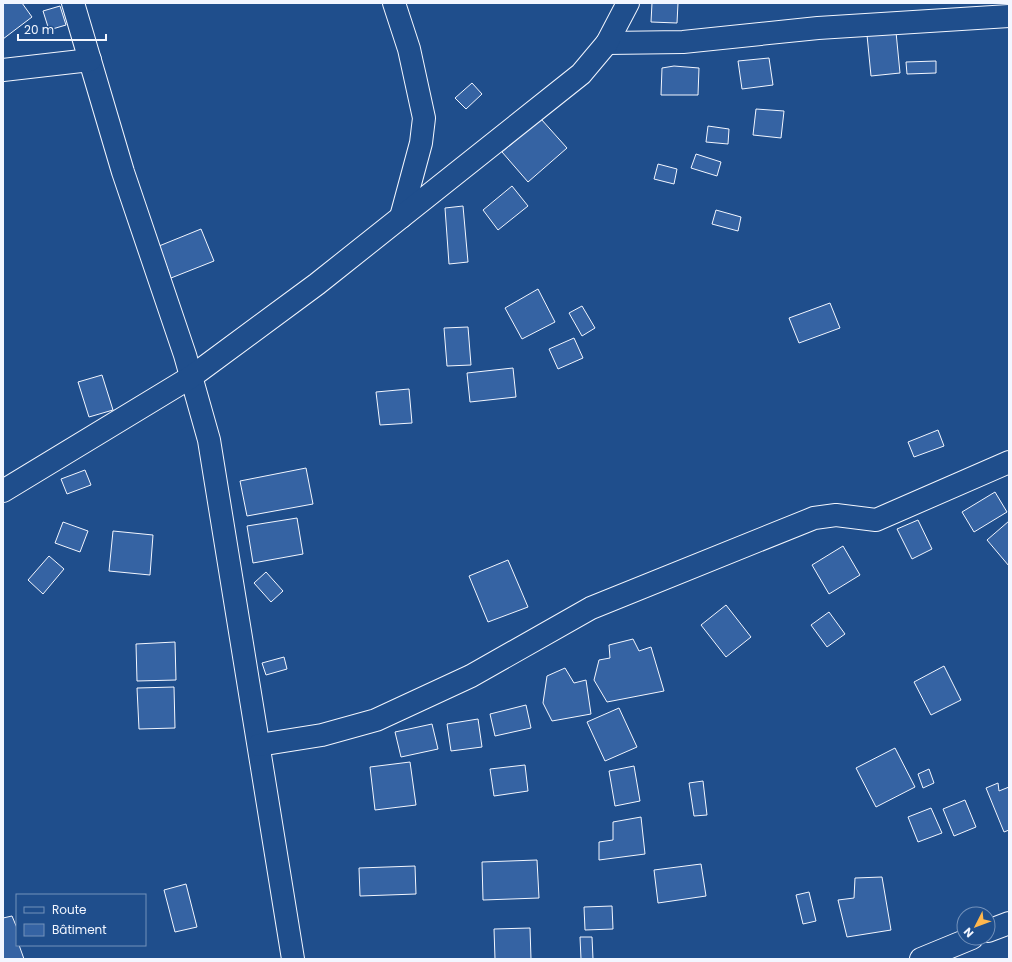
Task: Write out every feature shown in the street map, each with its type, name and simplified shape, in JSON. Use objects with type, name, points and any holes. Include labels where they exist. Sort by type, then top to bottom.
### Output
[{"type":"street","points":[[73,3],[123,172],[191,377],[209,440],[293,959]]},
{"type":"street","points":[[394,3],[409,49],[424,118],[421,143],[401,217]]},
{"type":"street","points":[[3,491],[191,377],[317,284],[581,74],[607,43],[628,3]]},
{"type":"street","points":[[607,43],[683,42],[818,28],[1009,16]]},
{"type":"street","points":[[3,70],[90,60]]},
{"type":"street","points":[[259,745],[322,735],[376,720],[471,676],[591,608],[814,518],[836,515],[876,520],[1009,462]]},
{"type":"street","points":[[996,928],[1009,923]]},
{"type":"street","points":[[921,959],[956,945]]},
{"type":"building","points":[[3,3],[22,3],[32,17],[3,39]]},
{"type":"building","points":[[652,3],[678,3],[677,23],[651,22]]},
{"type":"building","points":[[60,6],[66,25],[49,30],[43,11]]},
{"type":"building","points":[[896,32],[900,73],[871,76],[867,35]]},
{"type":"building","points":[[769,58],[773,85],[742,89],[738,61]]},
{"type":"building","points":[[936,61],[936,73],[907,74],[906,62]]},
{"type":"building","points":[[674,66],[699,68],[698,95],[661,95],[662,68]]},
{"type":"building","points":[[472,83],[482,94],[466,109],[455,98]]},
{"type":"building","points":[[756,109],[784,111],[781,138],[753,135]]},
{"type":"building","points":[[541,119],[567,148],[528,182],[502,152]]},
{"type":"building","points":[[708,126],[729,129],[728,144],[706,142]]},
{"type":"building","points":[[696,154],[721,162],[717,176],[691,168]]},
{"type":"building","points":[[658,164],[677,169],[674,184],[654,179]]},
{"type":"building","points":[[512,186],[528,206],[498,230],[483,210]]},
{"type":"building","points":[[463,206],[468,262],[449,264],[445,208]]},
{"type":"building","points":[[716,210],[741,217],[738,231],[712,224]]},
{"type":"building","points":[[201,229],[214,261],[171,278],[159,246]]},
{"type":"building","points":[[538,289],[555,322],[522,339],[505,308]]},
{"type":"building","points":[[830,303],[840,328],[799,343],[789,318]]},
{"type":"building","points":[[582,306],[595,328],[582,336],[569,313]]},
{"type":"building","points":[[468,327],[471,365],[447,366],[444,328]]},
{"type":"building","points":[[574,338],[583,358],[558,369],[549,349]]},
{"type":"building","points":[[513,368],[516,397],[470,402],[467,373]]},
{"type":"building","points":[[102,375],[113,410],[89,417],[78,382]]},
{"type":"building","points":[[409,389],[412,423],[380,425],[376,392]]},
{"type":"building","points":[[938,430],[944,446],[914,457],[908,442]]},
{"type":"building","points":[[306,468],[313,504],[247,516],[240,481]]},
{"type":"building","points":[[85,470],[91,485],[67,494],[61,479]]},
{"type":"building","points":[[995,492],[1007,512],[974,532],[962,512]]},
{"type":"building","points":[[297,518],[303,554],[253,563],[247,526]]},
{"type":"building","points":[[918,520],[932,549],[912,559],[897,529]]},
{"type":"building","points":[[1009,521],[1009,566],[987,540]]},
{"type":"building","points":[[63,522],[88,531],[80,552],[55,543]]},
{"type":"building","points":[[113,531],[153,535],[150,575],[109,571]]},
{"type":"building","points":[[843,546],[860,575],[829,594],[812,565]]},
{"type":"building","points":[[49,556],[64,569],[43,594],[28,580]]},
{"type":"building","points":[[508,560],[528,607],[488,622],[469,576]]},
{"type":"building","points":[[266,572],[283,591],[271,602],[254,583]]},
{"type":"building","points":[[726,605],[751,637],[726,657],[701,625]]},
{"type":"building","points":[[829,612],[845,634],[827,647],[811,625]]},
{"type":"building","points":[[633,639],[639,651],[651,647],[664,691],[607,702],[594,680],[599,660],[610,658],[609,645]]},
{"type":"building","points":[[175,642],[176,680],[137,681],[136,644]]},
{"type":"building","points":[[284,657],[287,669],[266,675],[262,663]]},
{"type":"building","points":[[944,666],[961,700],[931,715],[914,682]]},
{"type":"building","points":[[565,668],[574,683],[586,680],[591,714],[552,721],[543,703],[547,676]]},
{"type":"building","points":[[174,687],[175,728],[139,729],[137,688]]},
{"type":"building","points":[[526,705],[531,728],[495,736],[490,714]]},
{"type":"building","points":[[619,708],[637,747],[605,761],[587,722]]},
{"type":"building","points":[[478,719],[482,747],[451,751],[447,724]]},
{"type":"building","points":[[432,724],[438,749],[401,757],[395,732]]},
{"type":"building","points":[[895,748],[915,787],[876,807],[856,768]]},
{"type":"building","points":[[410,762],[416,805],[375,810],[370,767]]},
{"type":"building","points":[[525,765],[528,791],[494,796],[490,769]]},
{"type":"building","points":[[634,766],[640,801],[615,806],[609,771]]},
{"type":"building","points":[[929,769],[934,783],[923,788],[918,774]]},
{"type":"building","points":[[703,781],[707,815],[694,816],[689,783]]},
{"type":"building","points":[[998,783],[999,791],[1009,787],[1009,830],[1004,832],[986,788]]},
{"type":"building","points":[[965,800],[976,827],[954,836],[943,809]]},
{"type":"building","points":[[931,808],[942,833],[918,842],[908,817]]},
{"type":"building","points":[[641,817],[645,854],[599,860],[599,842],[613,840],[613,822]]},
{"type":"building","points":[[537,860],[539,898],[483,900],[482,862]]},
{"type":"building","points":[[701,864],[706,896],[658,903],[654,870]]},
{"type":"building","points":[[415,866],[416,894],[360,896],[359,868]]},
{"type":"building","points":[[882,877],[891,930],[847,937],[838,900],[854,898],[855,878]]},
{"type":"building","points":[[186,884],[197,927],[175,932],[164,890]]},
{"type":"building","points":[[809,892],[816,921],[803,924],[796,895]]},
{"type":"building","points":[[612,906],[613,929],[585,930],[584,907]]},
{"type":"building","points":[[12,916],[16,926],[16,946],[19,946],[24,959],[3,959],[3,918]]},
{"type":"building","points":[[530,928],[531,959],[495,959],[494,929]]},
{"type":"building","points":[[580,937],[592,937],[593,959],[581,959]]}]
